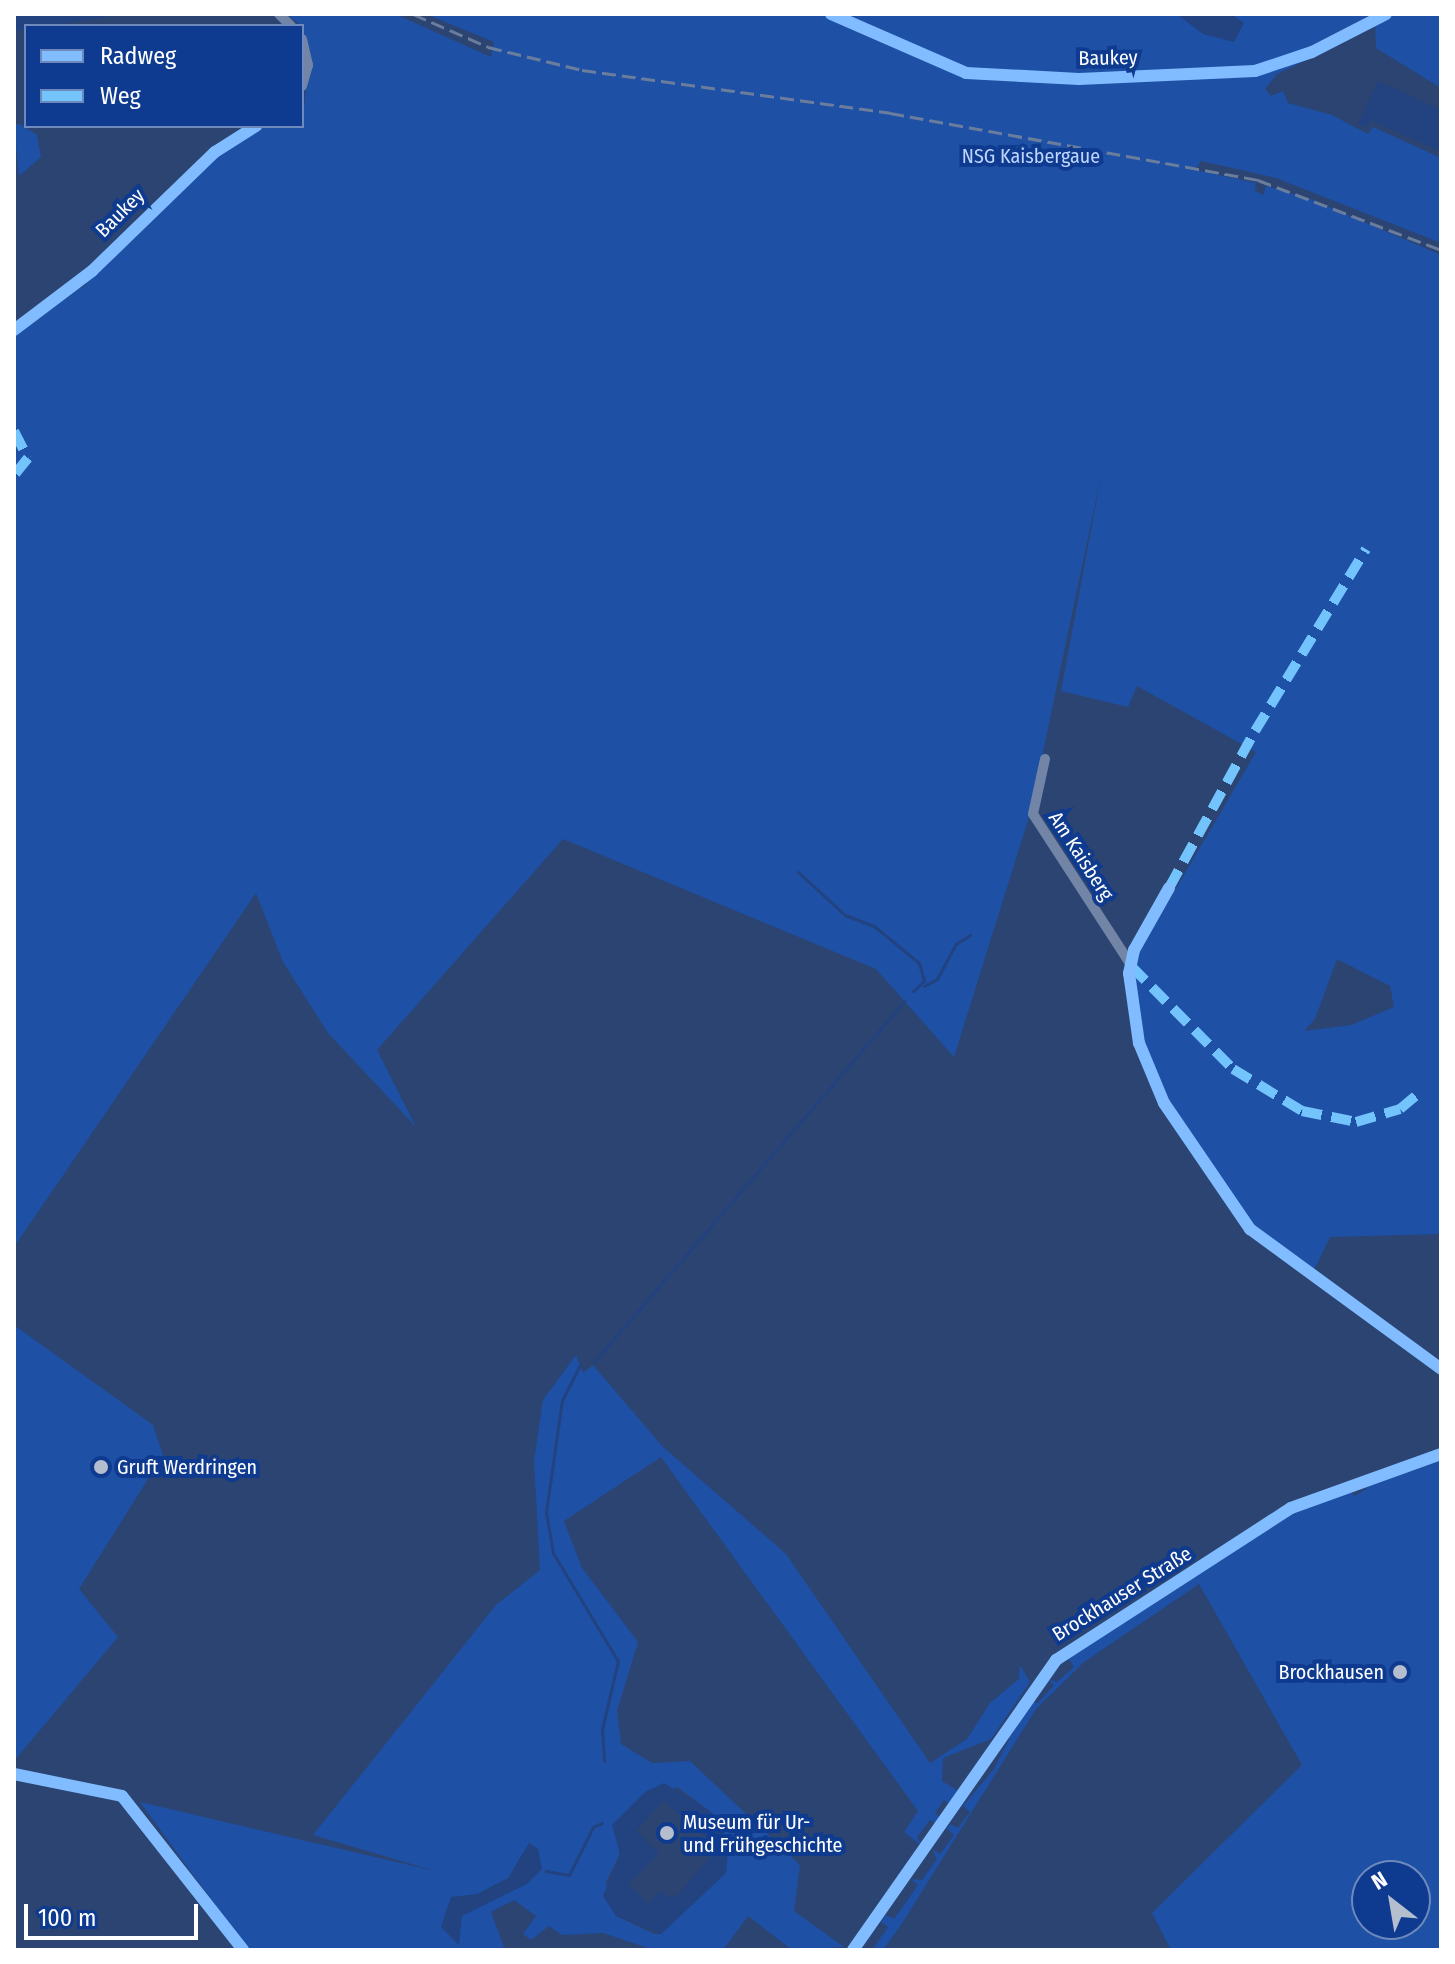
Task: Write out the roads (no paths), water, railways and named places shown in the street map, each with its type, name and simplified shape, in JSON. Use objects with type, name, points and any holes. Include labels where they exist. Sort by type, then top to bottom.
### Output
[{"type":"street","name":"Baukey","points":[[831,14],[966,73],[1063,79],[1255,71],[1312,52],[1386,14]]},
{"type":"street","points":[[304,48],[308,65],[304,79]]},
{"type":"street","name":"Baukey","points":[[14,330],[92,271],[215,152],[253,128]]},
{"type":"street","name":"Am Kaisberg","points":[[1045,759],[1033,814],[1131,965]]},
{"type":"street","points":[[1169,888],[1131,965],[1133,1019],[1148,1069],[1183,1134],[1250,1229],[1441,1369]]},
{"type":"street","name":"Brockhauser Straße","points":[[853,1950],[1056,1660],[1291,1508],[1441,1454]]},
{"type":"street","points":[[14,1774],[122,1796],[243,1950]]},
{"type":"waterway","points":[[798,872],[845,915],[874,926],[919,963],[924,981],[913,991]]},
{"type":"waterway","points":[[924,986],[937,979],[956,944],[970,935]]},
{"type":"waterway","points":[[594,1362],[904,1001]]},
{"type":"waterway","points":[[580,1365],[562,1400],[546,1512],[553,1553],[618,1661],[602,1729],[604,1761]]},
{"type":"waterway","points":[[546,1871],[569,1875],[593,1827],[602,1823]]},
{"type":"railway","points":[[413,14],[488,47],[582,70],[890,113],[1258,180],[1441,250]]},
{"type":"place","name":"Gruft Werdringen","points":[[101,1467]]},
{"type":"place","name":"Brockhausen","points":[[1400,1672]]},
{"type":"place","name":"Museum für Ur- und Frühgeschichte","points":[[667,1833]]},
{"type":"park label","name":"NSG Kaisbergaue","points":[[1031,156]]}]
